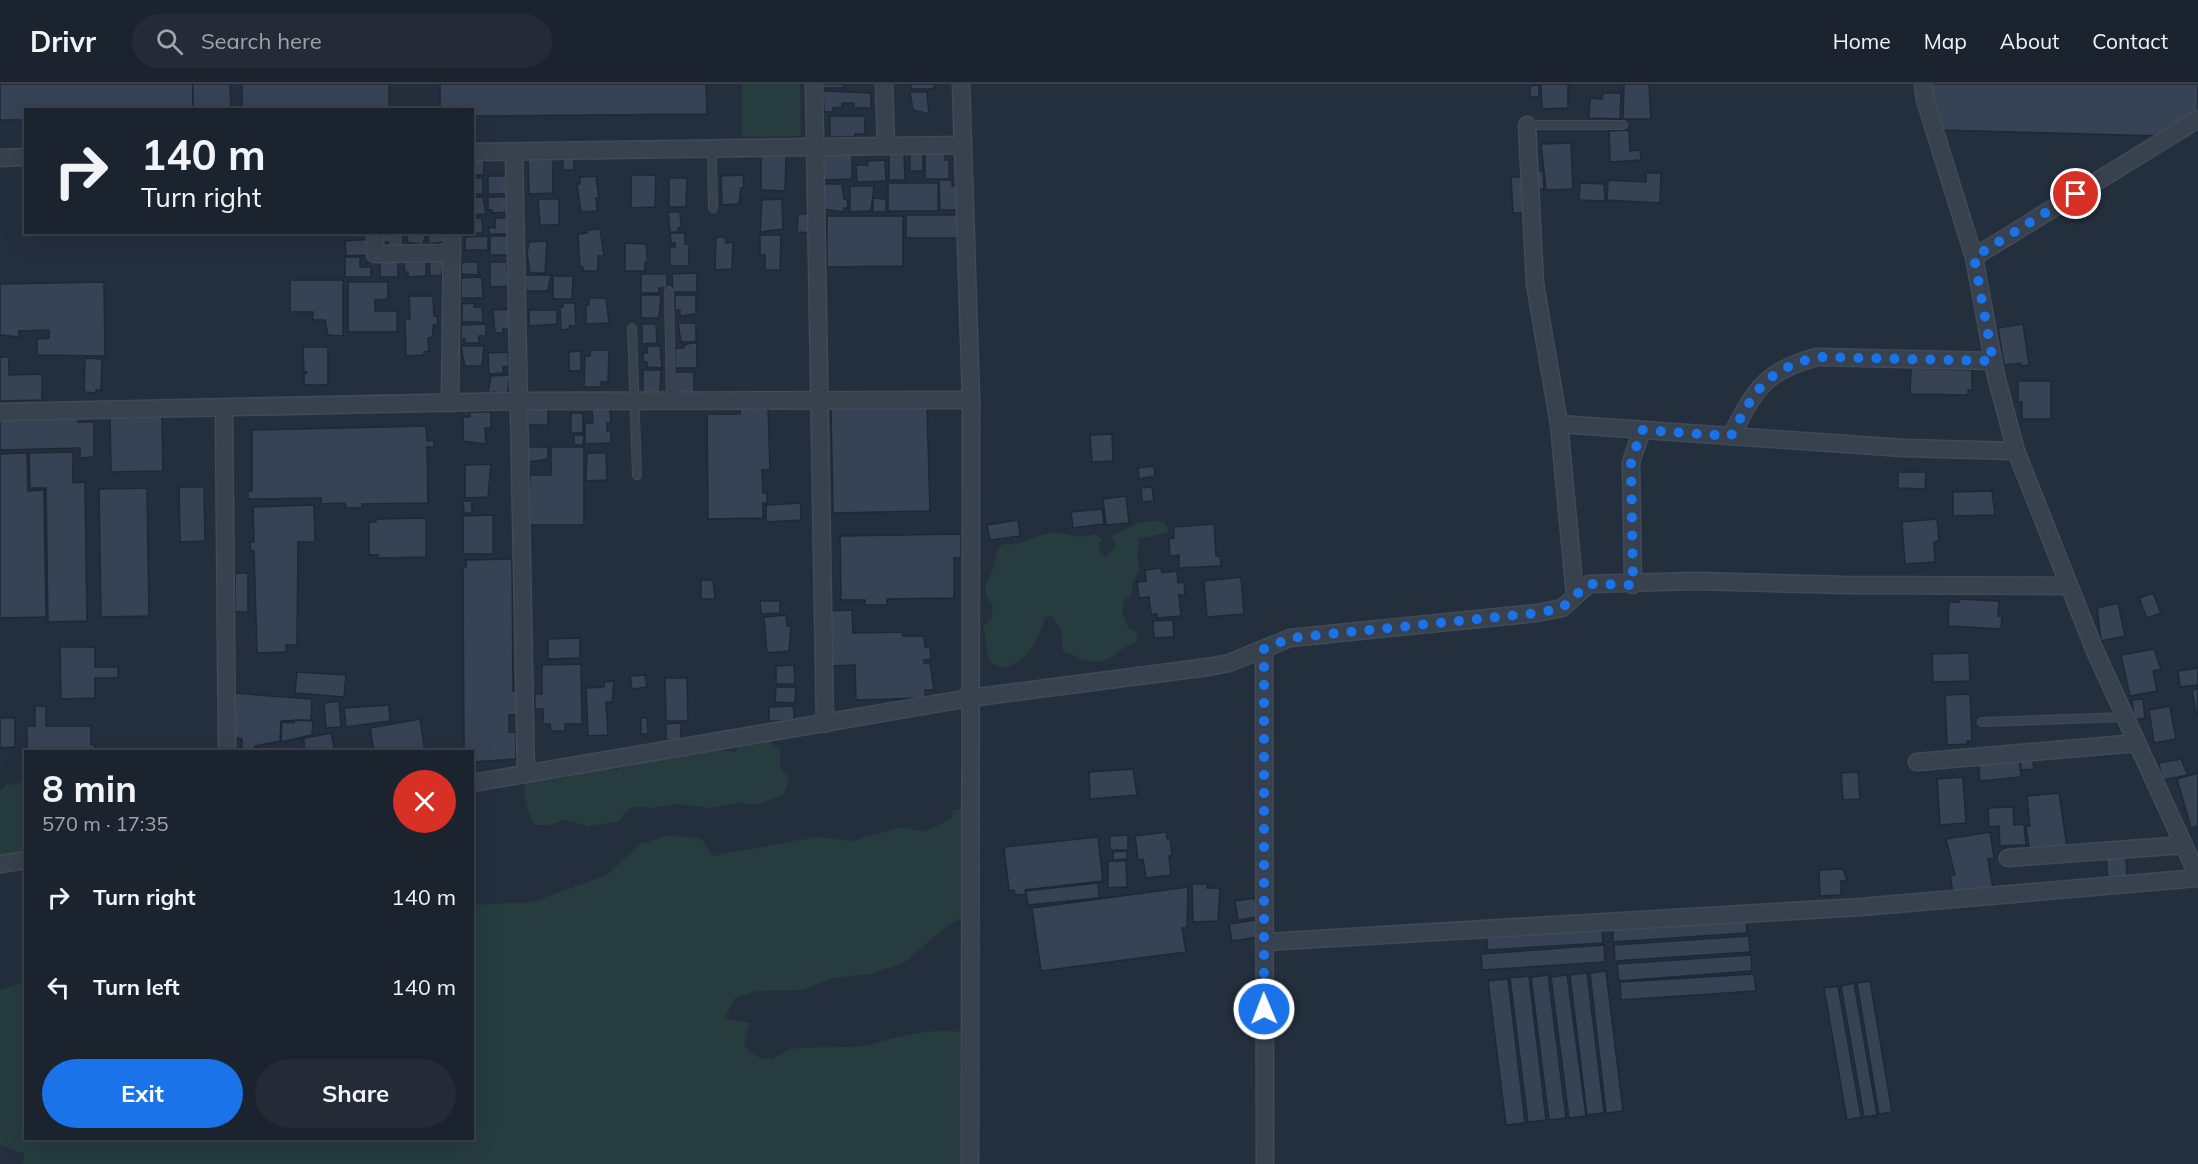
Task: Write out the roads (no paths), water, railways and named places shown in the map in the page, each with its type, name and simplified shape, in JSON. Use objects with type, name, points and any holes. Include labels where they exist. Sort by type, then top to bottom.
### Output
[{"type":"street","points":[[814,84],[825,724]]},
{"type":"street","points":[[884,84],[886,146]]},
{"type":"street","points":[[961,84],[971,400],[970,1164]]},
{"type":"street","points":[[1263,942],[1862,907],[2198,877],[2125,717],[2069,586],[2016,451],[1993,361],[1974,257],[1931,120],[1923,84]]},
{"type":"street","points":[[1974,257],[2198,119]]},
{"type":"street","points":[[1527,125],[1535,284],[1559,424],[1575,595]]},
{"type":"street","points":[[474,152],[963,145]]},
{"type":"street","points":[[514,152],[526,774]]},
{"type":"street","points":[[0,158],[24,158]]},
{"type":"street","points":[[375,234],[375,254],[452,253]]},
{"type":"street","points":[[450,403],[452,234]]},
{"type":"street","points":[[1731,436],[1754,391],[1768,379],[1802,361],[1817,357],[1993,361]]},
{"type":"street","points":[[0,412],[520,401],[971,400]]},
{"type":"street","points":[[224,409],[227,750]]},
{"type":"street","points":[[1559,424],[1903,448],[2016,451]]},
{"type":"street","points":[[1633,585],[1631,462],[1642,430]]},
{"type":"street","points":[[474,783],[970,698],[1208,667],[1229,663],[1290,638],[1538,613],[1562,608],[1588,584],[1633,585],[1696,581],[1845,585],[2069,586]]},
{"type":"street","points":[[1264,649],[1265,1164]]},
{"type":"street","points":[[1917,762],[2137,743]]},
{"type":"street","points":[[2008,858],[2184,845]]},
{"type":"street","points":[[0,864],[24,860]]},
{"type":"lane","points":[[1527,125],[1623,125]]},
{"type":"lane","points":[[712,149],[712,208]]},
{"type":"lane","points":[[669,291],[671,401]]},
{"type":"lane","points":[[633,328],[637,475]]},
{"type":"lane","points":[[1982,722],[2125,717]]}]
